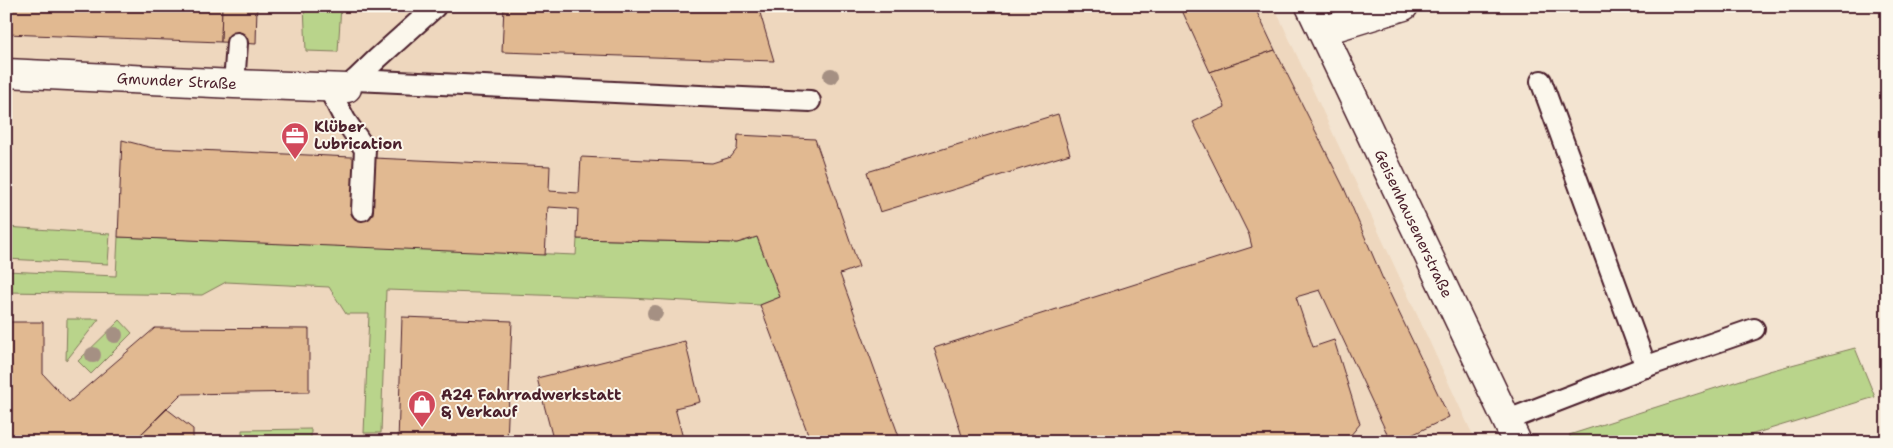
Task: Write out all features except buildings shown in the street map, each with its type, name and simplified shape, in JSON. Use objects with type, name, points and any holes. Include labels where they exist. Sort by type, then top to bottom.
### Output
[{"type":"street","name":"Geisenhausenerstraße","points":[[1310,6],[1512,431]]},
{"type":"street","points":[[1322,31],[1404,6]]},
{"type":"street","name":"Gmunder Straße","points":[[6,73],[234,84],[343,85]]},
{"type":"lane","points":[[343,85],[435,7]]},
{"type":"lane","points":[[234,84],[237,42]]},
{"type":"lane","points":[[1540,81],[1646,366]]},
{"type":"lane","points":[[343,85],[810,101]]},
{"type":"lane","points":[[343,85],[345,120],[365,149],[362,210]]},
{"type":"lane","points":[[1512,431],[1646,366],[1754,329]]},
{"type":"shaded area","points":[[6,6],[1274,6],[1476,442],[17,442],[6,432]]},
{"type":"green space","points":[[304,6],[341,6],[338,52],[306,51]]},
{"type":"green space","points":[[6,227],[110,234],[108,264],[6,259]]},
{"type":"green space","points":[[118,237],[576,255],[577,239],[737,243],[757,237],[780,297],[760,305],[629,298],[386,290],[381,433],[364,433],[369,314],[346,314],[329,287],[226,282],[202,295],[6,292],[6,271],[116,276]]},
{"type":"green space","points":[[67,319],[99,319],[66,361]]},
{"type":"green space","points":[[120,320],[132,333],[91,374],[78,361]]},
{"type":"green space","points":[[1855,348],[1875,397],[1727,442],[1574,442],[1569,435],[1769,371]]},
{"type":"green space","points":[[311,429],[311,442],[242,442],[242,430]]},
{"type":"place","name":"Klüber Lubrication","points":[[295,160]]},
{"type":"place","name":"A24 Fahrradwerkstatt & Verkauf","points":[[422,428]]}]
